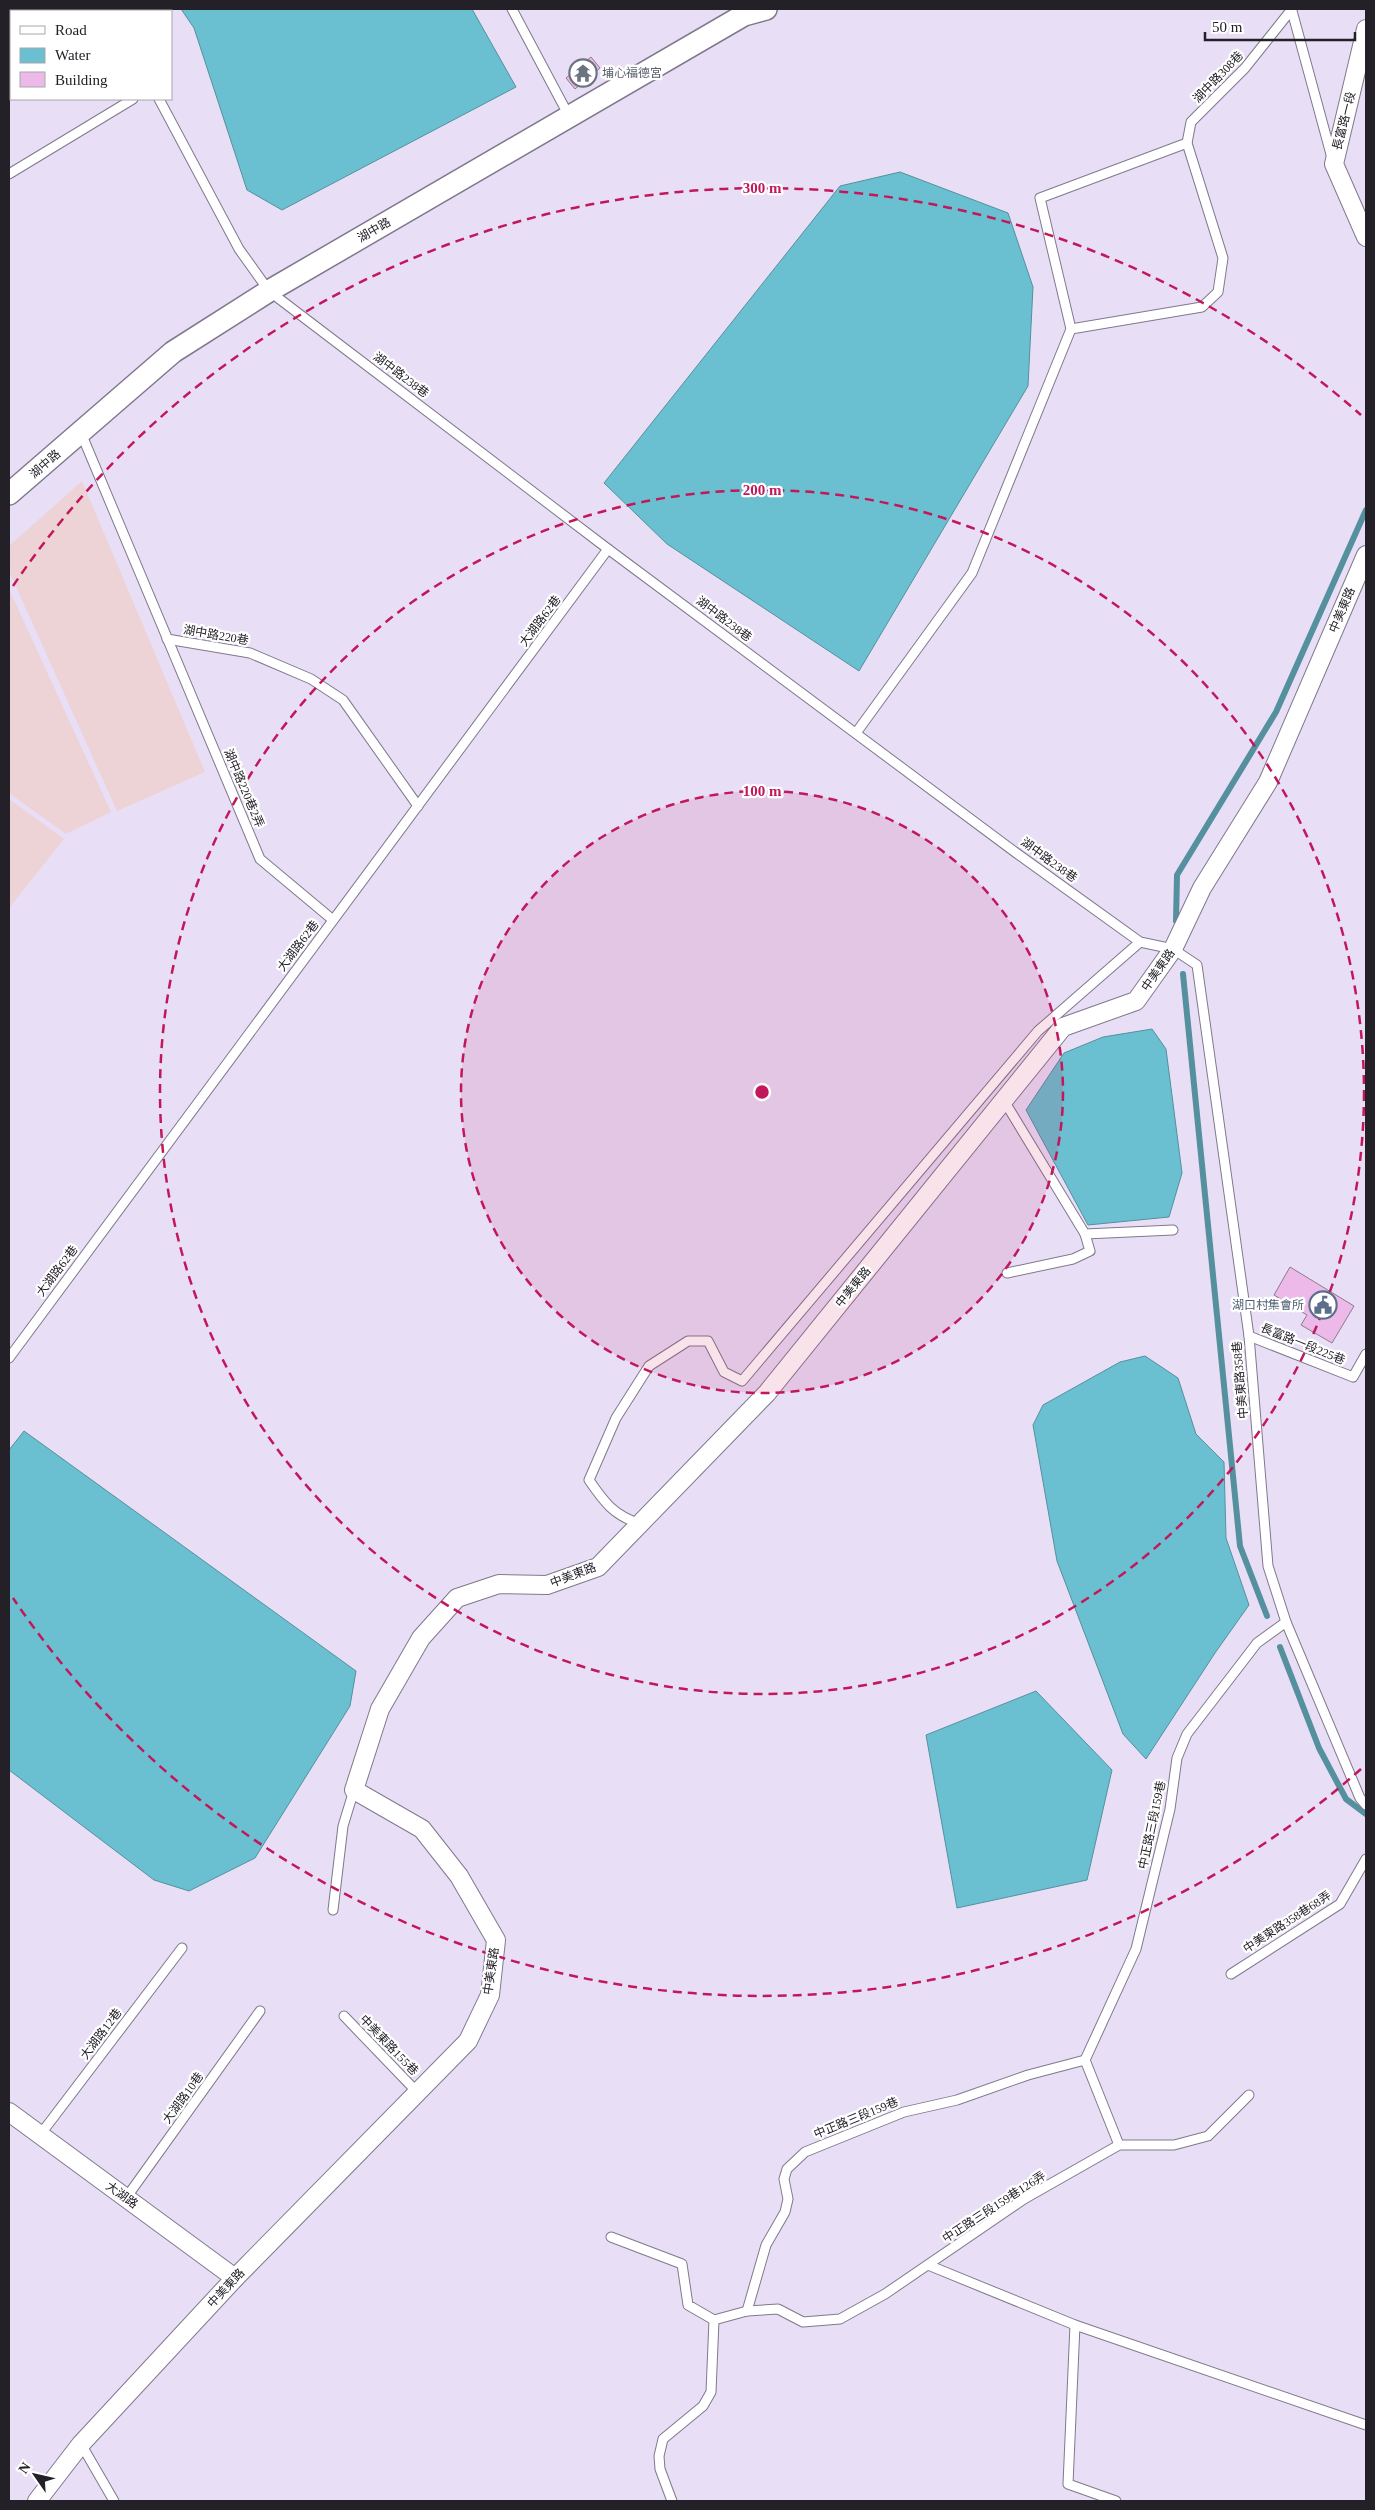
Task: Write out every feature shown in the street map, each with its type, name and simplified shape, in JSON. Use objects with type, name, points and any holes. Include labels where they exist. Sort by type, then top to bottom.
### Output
[{"type":"street","name":"湖中路","points":[[9,494],[173,352],[269,292],[744,14],[766,9]]},
{"type":"street","name":"長富路一段","points":[[1366,29],[1334,164],[1366,237]]},
{"type":"street","name":"中美東路","points":[[38,2501],[81,2444],[235,2278],[468,2041],[490,1995],[496,1940],[459,1876],[422,1829],[354,1790],[380,1709],[421,1638],[457,1598],[499,1584],[547,1586],[598,1567],[767,1393],[1003,1098],[1063,1027],[1136,1001],[1173,949],[1202,888],[1268,782],[1366,555]]},
{"type":"street","name":"大湖路","points":[[9,2112],[235,2278]]},
{"type":"lane","points":[[512,9],[569,116]]},
{"type":"lane","points":[[1292,10],[1334,164]]},
{"type":"lane","name":"湖中路308巷","points":[[1187,143],[1191,122],[1245,68],[1292,10]]},
{"type":"lane","points":[[9,174],[131,100]]},
{"type":"lane","name":"湖中路238巷","points":[[160,100],[239,249],[269,292],[608,549],[1140,942],[1173,949]]},
{"type":"lane","points":[[856,733],[972,573],[1072,329],[1040,198],[1187,143],[1223,258],[1218,292],[1202,307],[1072,329]]},
{"type":"lane","name":"湖中路220巷","points":[[81,433],[167,639],[250,653],[311,678],[343,700],[418,806]]},
{"type":"lane","name":"大湖路62巷","points":[[9,1358],[608,549]]},
{"type":"lane","name":"湖中路220巷2弄","points":[[167,639],[260,859],[333,920]]},
{"type":"lane","points":[[641,1524],[624,1519],[606,1504],[589,1480],[616,1418],[649,1366],[688,1341],[708,1341],[724,1372],[742,1381],[1038,1031],[1140,942]]},
{"type":"lane","name":"中美東路358巷","points":[[1173,949],[1197,965],[1249,1336],[1268,1566],[1286,1622],[1360,1798],[1366,1805]]},
{"type":"lane","points":[[1003,1098],[1085,1234],[1090,1251],[1073,1259],[1007,1273]]},
{"type":"lane","points":[[1085,1234],[1173,1230]]},
{"type":"lane","name":"長富路一段225巷","points":[[1249,1336],[1353,1377],[1366,1354]]},
{"type":"lane","name":"中正路三段159巷","points":[[747,2311],[766,2245],[784,2212],[788,2199],[784,2179],[787,2169],[805,2152],[904,2112],[957,2100],[1028,2074],[1085,2060],[1136,1949],[1170,1809],[1177,1758],[1187,1734],[1258,1643],[1286,1622]]},
{"type":"lane","points":[[333,1910],[343,1826],[354,1790]]},
{"type":"lane","name":"中美東路358巷68弄","points":[[1231,1974],[1340,1904],[1366,1859]]},
{"type":"lane","name":"大湖路12巷","points":[[40,2135],[182,1948]]},
{"type":"lane","name":"大湖路10巷","points":[[126,2198],[260,2011]]},
{"type":"lane","name":"中美東路155巷","points":[[344,2016],[417,2092]]},
{"type":"lane","points":[[1085,2060],[1119,2145]]},
{"type":"lane","name":"中正路三段159巷126弄","points":[[714,2320],[747,2311],[778,2309],[803,2322],[840,2319],[885,2294],[1024,2199],[1119,2145],[1174,2145],[1208,2136],[1249,2095]]},
{"type":"lane","points":[[611,2238],[682,2264],[688,2305],[714,2320],[711,2392],[703,2406],[663,2438],[659,2456],[660,2469],[672,2501]]},
{"type":"lane","points":[[928,2265],[1075,2325],[1366,2425]]},
{"type":"lane","points":[[1075,2325],[1068,2484],[1116,2501]]},
{"type":"lane","points":[[81,2444],[114,2501]]},
{"type":"shaded area","points":[[82,481],[205,772],[117,811],[9,571],[9,546]]},
{"type":"shaded area","points":[[9,589],[111,812],[66,834],[9,793]]},
{"type":"shaded area","points":[[9,799],[64,839],[9,908]]},
{"type":"water","points":[[181,9],[472,9],[516,87],[282,210],[247,190],[194,28]]},
{"type":"water","points":[[900,172],[1008,213],[1033,287],[1028,386],[859,671],[667,544],[604,483],[840,186]]},
{"type":"water","points":[[1152,1029],[1166,1049],[1182,1173],[1169,1217],[1088,1225],[1026,1110],[1064,1053],[1103,1037]]},
{"type":"water","points":[[1145,1356],[1178,1378],[1196,1434],[1224,1462],[1226,1538],[1249,1605],[1215,1653],[1146,1759],[1123,1734],[1057,1561],[1033,1425],[1043,1405],[1120,1362]]},
{"type":"water","points":[[24,1431],[356,1671],[350,1706],[255,1858],[189,1891],[154,1880],[9,1770],[9,1450]]},
{"type":"water","points":[[1036,1691],[1112,1770],[1087,1880],[957,1908],[926,1735]]},
{"type":"building","name":"埔心福德宮","points":[[591,57],[600,68],[575,89],[566,78]]},
{"type":"building","name":"湖口村集會所","points":[[1290,1267],[1354,1306],[1332,1343],[1301,1325],[1307,1315],[1274,1295]]},
{"type":"waterway","points":[[1176,921],[1177,875],[1276,712],[1366,510]]},
{"type":"waterway","points":[[1183,974],[1240,1546],[1267,1616]]},
{"type":"waterway","points":[[1280,1647],[1319,1748],[1346,1799],[1366,1814]]},
{"type":"place","name":"埔心福德宮","points":[[583,73]]},
{"type":"place","name":"湖口村集會所","points":[[1323,1305]]}]
